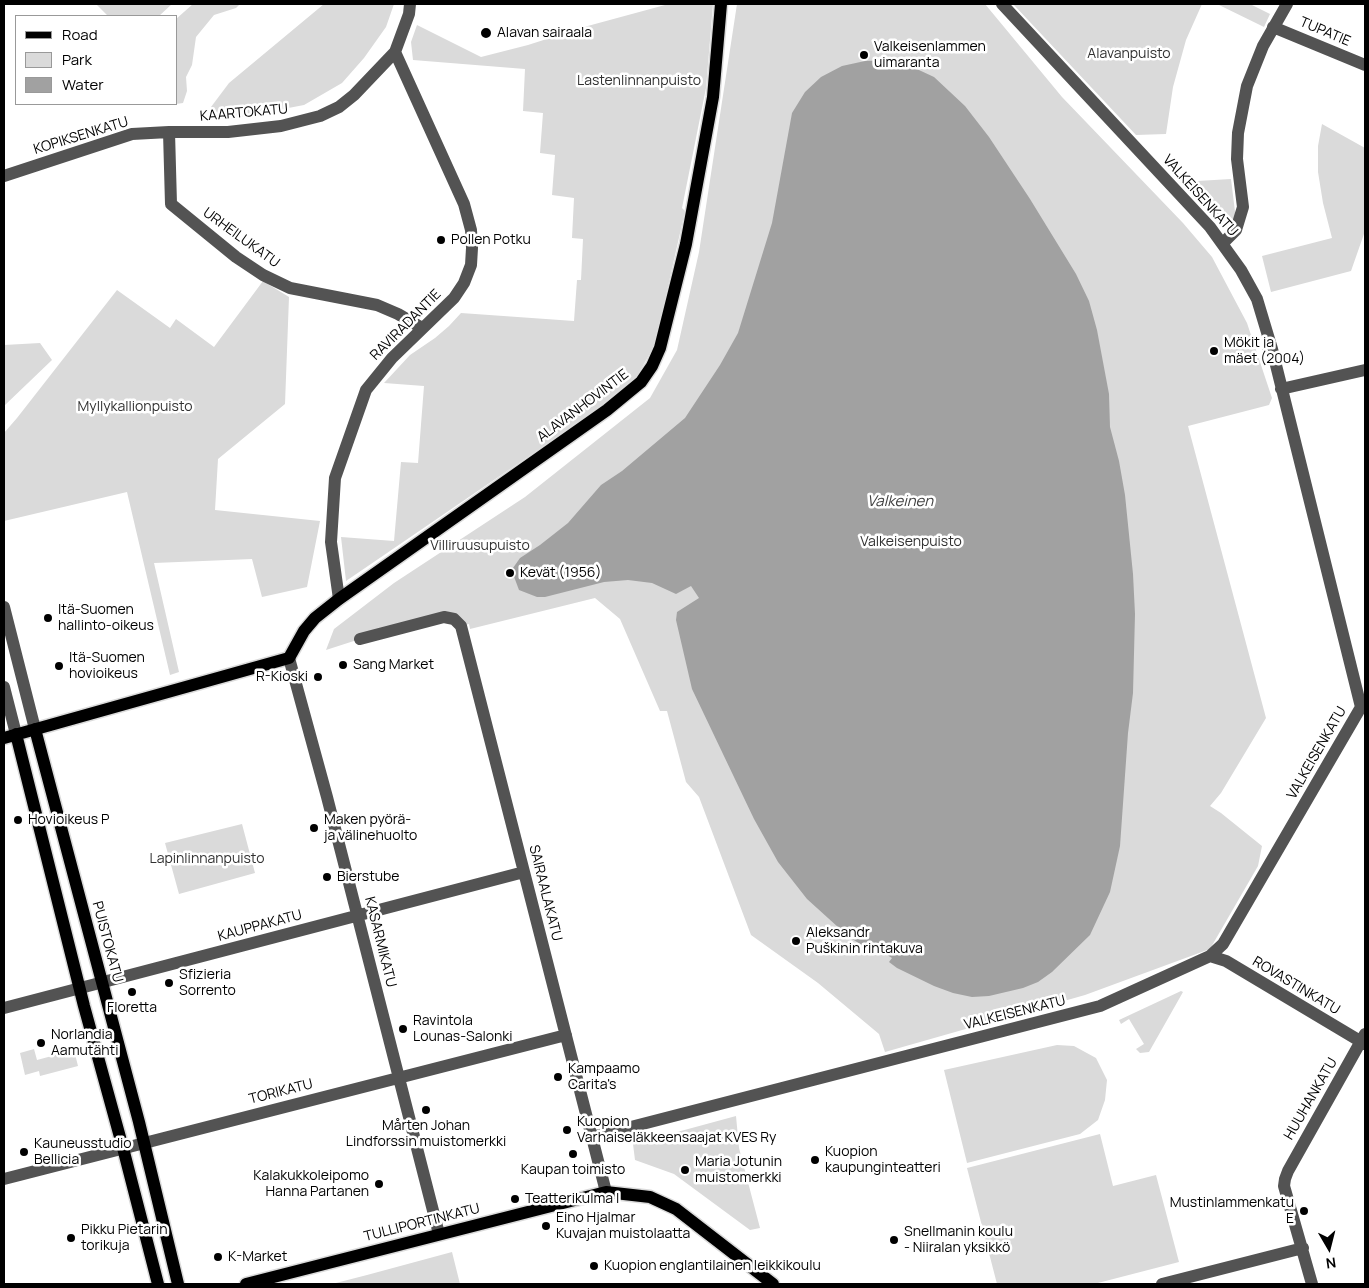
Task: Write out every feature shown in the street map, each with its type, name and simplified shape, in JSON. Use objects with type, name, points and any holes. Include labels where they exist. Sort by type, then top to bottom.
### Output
[{"type":"main road","name":"ALAVANHOVINTIE","points":[[289,658],[304,631],[315,618],[339,599],[607,410],[641,382],[652,366],[660,348],[672,301],[698,182],[713,97],[722,4]]},
{"type":"main road","points":[[158,1284],[80,988],[10,736],[289,658]]},
{"type":"main road","name":"PUISTOKATU","points":[[35,729],[144,1142],[178,1284]]},
{"type":"main road","name":"TULLIPORTINKATU","points":[[246,1284],[606,1192],[630,1193],[650,1197],[676,1209],[773,1284]]},
{"type":"street","name":"KAARTOKATU","points":[[169,132],[218,133],[259,129],[300,122],[320,116],[339,107],[354,95],[395,52],[409,14],[410,4]]},
{"type":"street","name":"VALKEISENKATU","points":[[592,1137],[1100,1006],[1210,956],[1222,944],[1361,706],[1272,349],[1257,299],[1241,270],[1210,227],[1002,4]]},
{"type":"street","points":[[1223,243],[1236,230],[1243,207],[1237,159],[1238,133],[1247,86],[1254,64],[1287,4]]},
{"type":"street","name":"TUPATIE","points":[[1273,27],[1365,65]]},
{"type":"street","name":"RAVIRADANTIE","points":[[339,599],[332,542],[336,478],[366,390],[392,358],[454,298],[464,283],[471,265],[471,230],[463,201],[395,52]]},
{"type":"street","name":"KOPIKSENKATU","points":[[4,176],[132,134],[169,132]]},
{"type":"street","name":"URHEILUKATU","points":[[169,132],[171,204],[236,257],[263,275],[290,288],[377,305],[398,314],[422,328]]},
{"type":"street","points":[[1281,389],[1365,370]]},
{"type":"street","name":"PUISTOKATU","points":[[4,607],[35,729]]},
{"type":"street","name":"SAIRAALAKATU","points":[[360,639],[440,617],[448,617],[458,622],[461,626],[606,1192]]},
{"type":"street","name":"KASARMIKATU","points":[[289,658],[301,697],[440,1234]]},
{"type":"street","points":[[4,687],[10,736]]},
{"type":"street","points":[[1361,706],[1365,720]]},
{"type":"street","name":"KAUPPAKATU","points":[[4,1008],[524,872]]},
{"type":"street","name":"ROVASTINKATU","points":[[1210,956],[1226,961],[1364,1040]]},
{"type":"street","name":"TORIKATU","points":[[4,1179],[566,1035]]},
{"type":"street","name":"HUUHANKATU","points":[[1303,1248],[1284,1186],[1285,1179],[1364,1040]]},
{"type":"street","points":[[1162,1284],[1303,1248],[1312,1284]]},
{"type":"green space","points":[[96,4],[172,4],[160,15],[107,15]]},
{"type":"green space","points":[[193,4],[240,4],[236,8],[214,15],[196,37],[192,65],[186,77],[187,91],[183,103],[178,104],[178,17]]},
{"type":"green space","points":[[324,4],[394,4],[386,27],[364,58],[342,83],[304,105],[226,120],[211,107],[229,83]]},
{"type":"green space","name":"Lastenlinnanpuisto","points":[[665,4],[713,4],[706,88],[682,208],[685,211],[655,344],[644,364],[634,381],[573,426],[346,581],[341,537],[394,541],[401,462],[418,463],[424,386],[384,383],[410,355],[435,338],[461,313],[574,321],[577,280],[581,280],[583,239],[572,238],[574,198],[552,195],[555,155],[540,153],[543,113],[523,111],[525,69],[413,60],[411,42],[417,25],[481,57]]},
{"type":"green space","name":"Valkeinen","points":[[737,4],[985,4],[1062,97],[1183,223],[1212,257],[1247,323],[1272,398],[1269,405],[1188,426],[1266,718],[1221,793],[1210,806],[1262,846],[1258,866],[1210,949],[1085,995],[885,1052],[879,1034],[818,983],[751,935],[699,797],[686,782],[667,711],[660,711],[620,619],[595,598],[470,629],[469,624],[461,626],[454,619],[360,639],[326,650],[334,629],[394,583],[525,497],[650,398],[677,350],[699,252]]},
{"type":"green space","name":"Alavanpuisto","points":[[1013,4],[1202,4],[1186,40],[1173,87],[1166,134],[1136,135]]},
{"type":"green space","points":[[1217,4],[1250,4],[1270,14],[1264,27]]},
{"type":"green space","points":[[1322,124],[1365,148],[1365,231],[1351,271],[1271,292],[1262,256],[1332,238],[1323,203],[1318,172],[1318,146]]},
{"type":"green space","points":[[1231,179],[1236,220],[1232,226],[1228,226],[1180,182]]},
{"type":"green space","name":"Myllykallionpuisto","points":[[263,281],[289,297],[285,404],[218,459],[215,510],[320,521],[307,587],[262,597],[252,559],[154,563],[179,672],[170,675],[127,492],[4,521],[4,433],[117,290],[170,328],[176,319],[214,347]]},
{"type":"green space","points":[[40,343],[52,360],[4,406],[4,345]]},
{"type":"green space","name":"Lapinlinnanpuisto","points":[[242,824],[255,873],[179,894],[165,843]]},
{"type":"green space","points":[[1181,991],[1183,992],[1149,1052],[1140,1053],[1136,1049],[1144,1044],[1129,1019],[1121,1024],[1119,1020]]},
{"type":"green space","points":[[1057,1045],[1074,1046],[1096,1058],[1107,1080],[1105,1100],[1098,1120],[1080,1134],[967,1163],[944,1070]]},
{"type":"green space","points":[[34,1049],[37,1060],[74,1050],[78,1066],[40,1076],[39,1071],[25,1075],[20,1053]]},
{"type":"green space","points":[[736,1116],[739,1148],[760,1228],[750,1230],[674,1174],[635,1160],[633,1144]]},
{"type":"green space","points":[[1100,1134],[1113,1186],[1156,1175],[1179,1262],[1094,1284],[997,1284],[967,1168]]},
{"type":"green space","points":[[452,1252],[460,1284],[332,1284],[367,1275]]},
{"type":"water","name":"Valkeinen","points":[[889,60],[906,64],[934,77],[965,106],[989,137],[1030,199],[1076,274],[1089,301],[1097,330],[1109,394],[1110,427],[1125,495],[1135,614],[1133,693],[1128,733],[1120,846],[1110,892],[1090,935],[1052,972],[1038,982],[1023,988],[989,996],[972,997],[953,993],[897,968],[889,962],[892,958],[879,950],[876,954],[849,937],[807,899],[778,862],[754,819],[692,689],[676,620],[677,612],[699,598],[691,586],[676,594],[652,583],[628,580],[604,582],[545,597],[537,597],[519,590],[513,574],[513,568],[520,558],[568,523],[601,485],[622,471],[685,418],[720,365],[738,333],[772,223],[792,113],[805,92],[821,77],[842,66],[865,61]]},
{"type":"place","name":"Alavan sairaala","points":[[486,33]]},
{"type":"place","name":"Valkeisenlammen uimaranta","points":[[864,55]]},
{"type":"place","name":"Pollen Potku","points":[[441,240]]},
{"type":"place","name":"Mökit ja mäet (2004)","points":[[1214,351]]},
{"type":"place","name":"Kevät (1956)","points":[[510,573]]},
{"type":"place","name":"Itä-Suomen hallinto-oikeus","points":[[48,618]]},
{"type":"place","name":"Sang Market","points":[[343,665]]},
{"type":"place","name":"Itä-Suomen hovioikeus","points":[[59,666]]},
{"type":"place","name":"R-Kioski","points":[[318,677]]},
{"type":"place","name":"Hovioikeus P","points":[[18,820]]},
{"type":"place","name":"Maken pyörä- ja välinehuolto","points":[[314,828]]},
{"type":"place","name":"Bierstube","points":[[327,877]]},
{"type":"place","name":"Aleksandr Puškinin rintakuva","points":[[796,941]]},
{"type":"place","name":"Sfizieria Sorrento","points":[[169,983]]},
{"type":"place","name":"Floretta","points":[[132,992]]},
{"type":"place","name":"Ravintola Lounas-Salonki","points":[[403,1029]]},
{"type":"place","name":"Norlandia Aamutähti","points":[[41,1043]]},
{"type":"place","name":"Kampaamo Carita's","points":[[558,1077]]},
{"type":"place","name":"Mårten Johan Lindforssin muistomerkki","points":[[426,1110]]},
{"type":"place","name":"Kuopion Varhaiseläkkeensaajat KVES Ry","points":[[567,1130]]},
{"type":"place","name":"Kauneusstudio Bellicia","points":[[24,1152]]},
{"type":"place","name":"Kaupan toimisto","points":[[573,1154]]},
{"type":"place","name":"Kuopion kaupunginteatteri","points":[[815,1160]]},
{"type":"place","name":"Maria Jotunin muistomerkki","points":[[685,1170]]},
{"type":"place","name":"Kalakukkoleipomo Hanna Partanen","points":[[379,1184]]},
{"type":"place","name":"Teatterikulma I","points":[[515,1199]]},
{"type":"place","name":"Mustinlammenkatu E","points":[[1304,1211]]},
{"type":"place","name":"Eino Hjalmar Kuvajan muistolaatta","points":[[546,1226]]},
{"type":"place","name":"Pikku Pietarin torikuja","points":[[71,1238]]},
{"type":"place","name":"Snellmanin koulu - Niiralan yksikkö","points":[[894,1240]]},
{"type":"place","name":"K-Market","points":[[218,1257]]},
{"type":"place","name":"Kuopion englantilainen leikkikoulu","points":[[594,1266]]},
{"type":"park label","name":"Valkeisenpuisto","points":[[911,542]]},
{"type":"park label","name":"Villiruusupuisto","points":[[480,546]]}]
